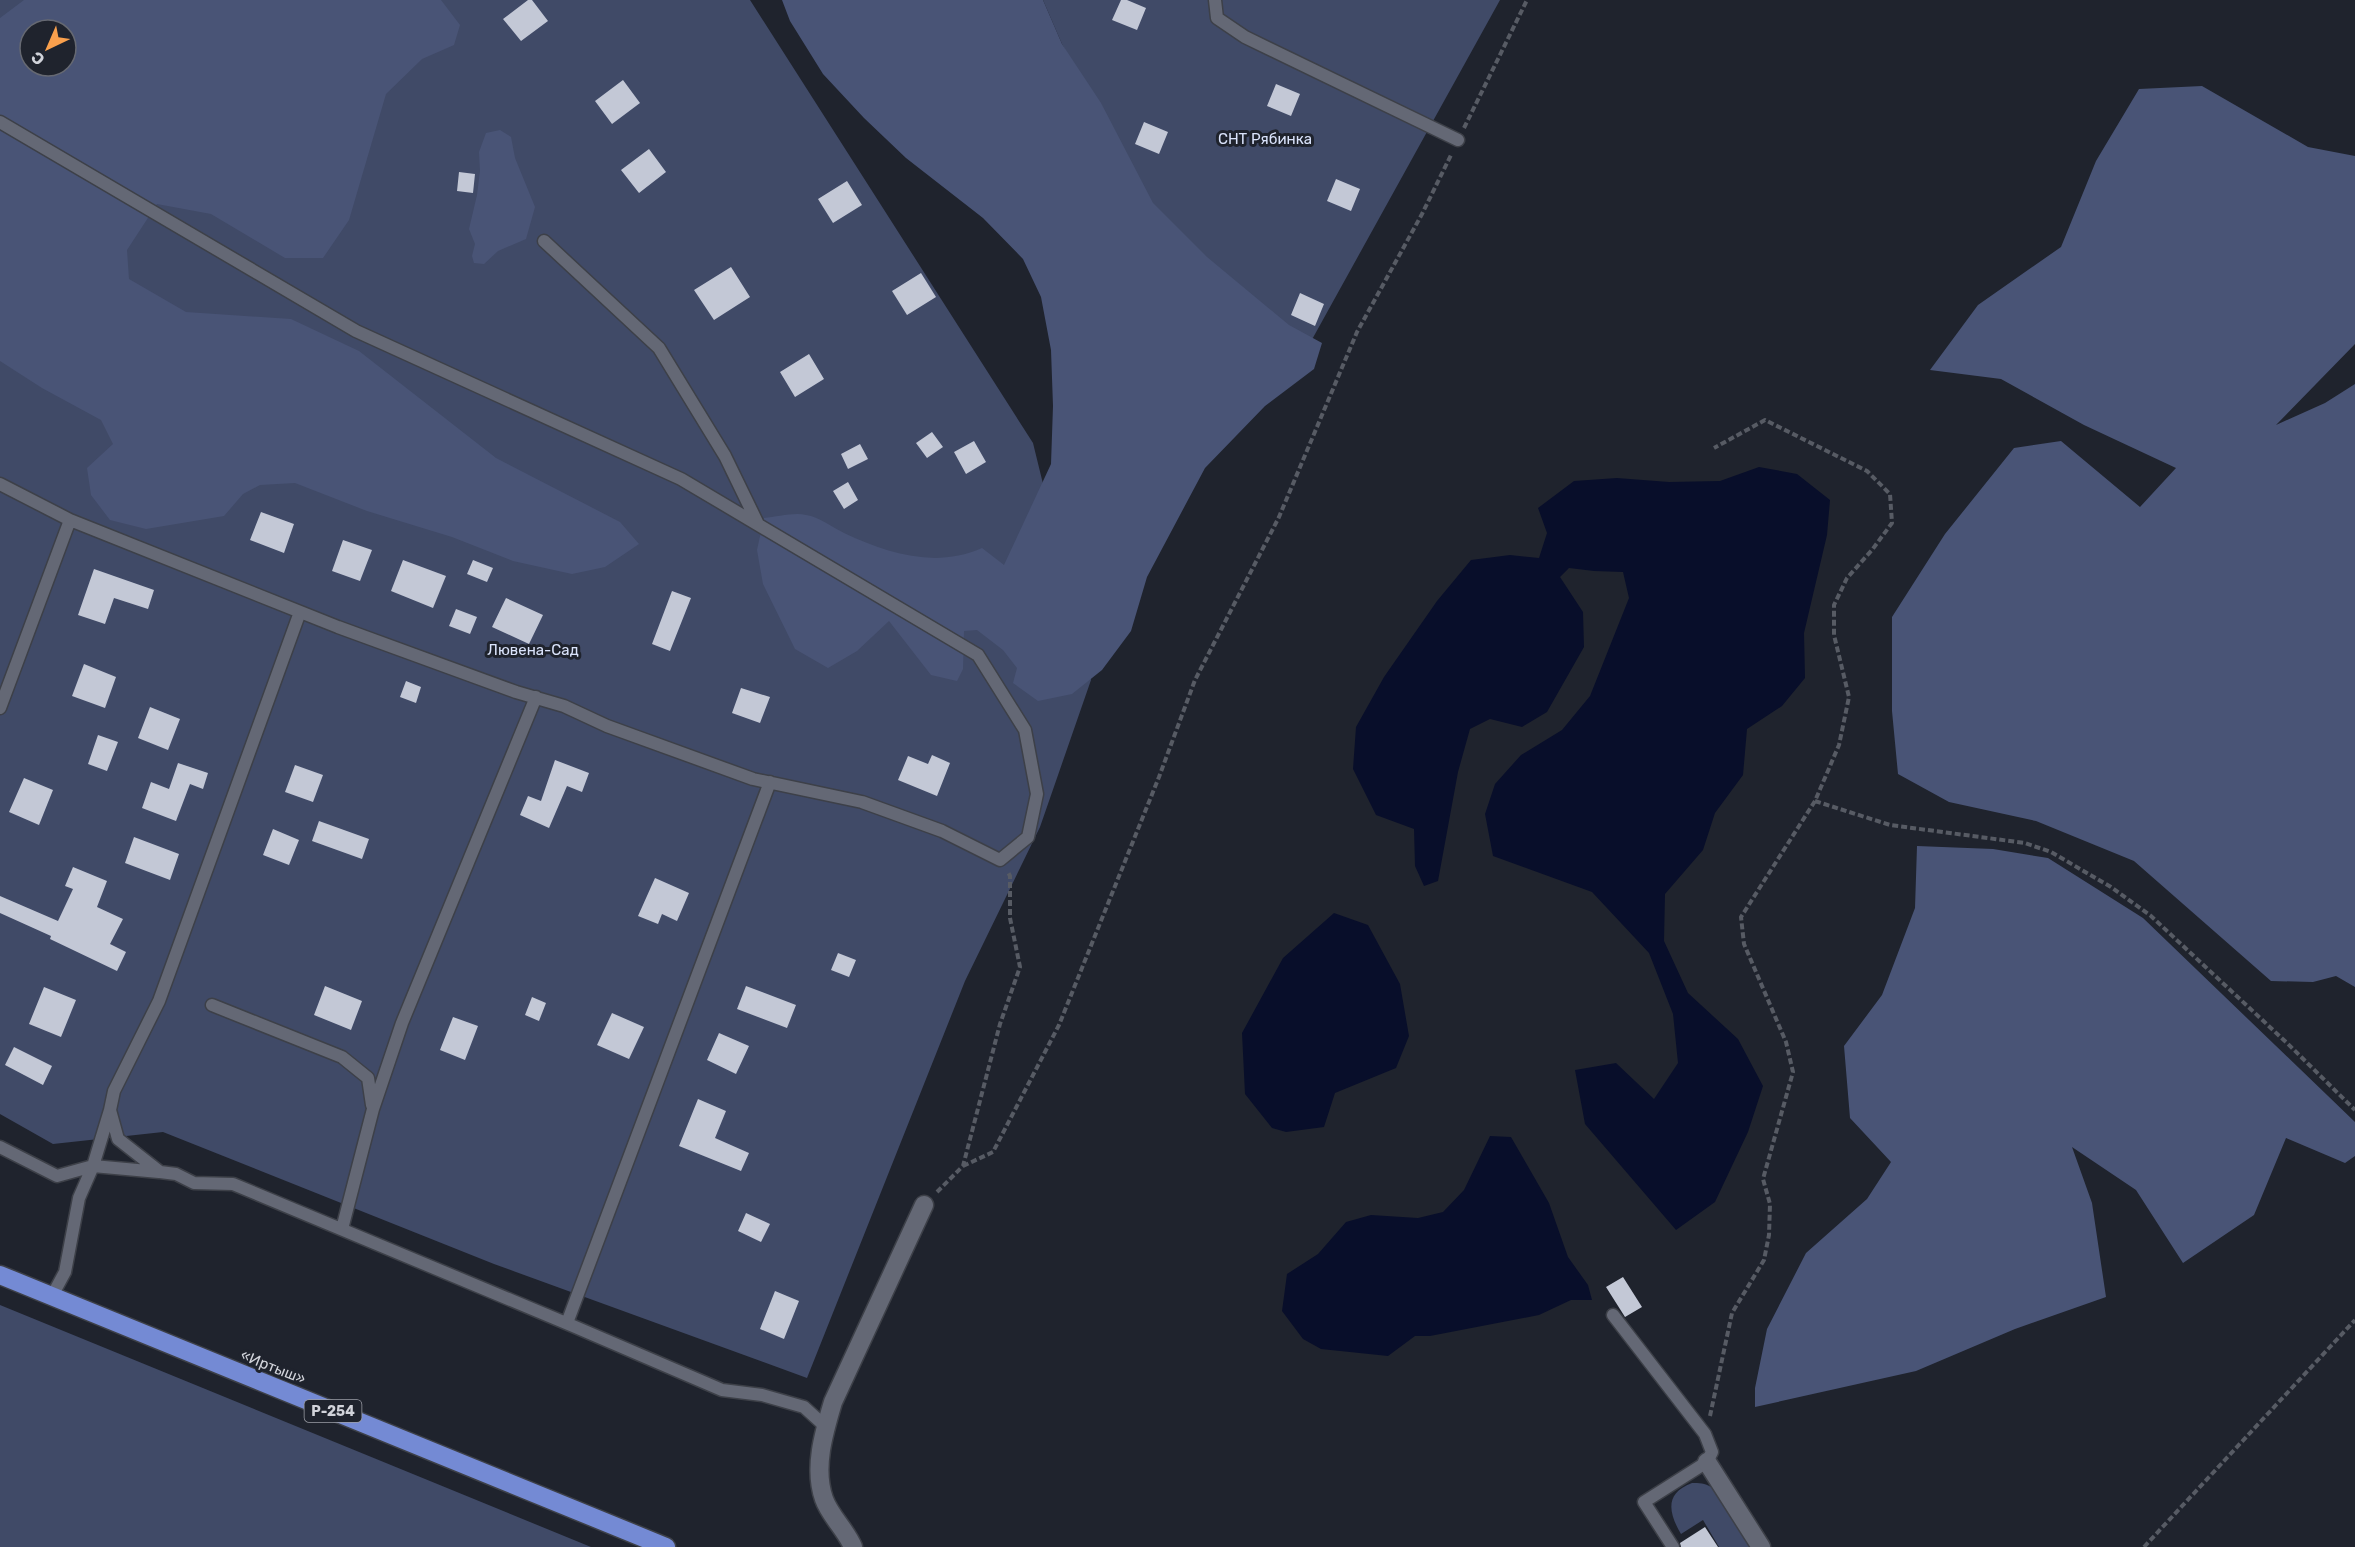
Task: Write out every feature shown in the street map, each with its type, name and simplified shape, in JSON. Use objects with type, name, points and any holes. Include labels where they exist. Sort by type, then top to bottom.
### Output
[{"type":"highway","name":"«Иртыш»","points":[[0,1275],[666,1547]]},
{"type":"street","points":[[853,1547],[824,1499],[819,1466],[826,1427],[833,1402],[924,1205]]},
{"type":"street","points":[[1707,1462],[1761,1547]]},
{"type":"lane","points":[[1215,0],[1217,18],[1245,37],[1458,140]]},
{"type":"lane","points":[[0,122],[356,331],[681,479],[978,655],[1025,730],[1037,794],[1028,837],[1000,860],[942,831],[862,802],[743,775],[607,726],[564,706],[536,698],[300,612],[70,520],[0,484]]},
{"type":"lane","points":[[544,242],[659,348],[725,456],[758,525]]},
{"type":"lane","points":[[0,708],[70,520]]},
{"type":"lane","points":[[52,1296],[65,1272],[79,1198],[93,1166],[114,1091],[159,1001],[300,612]]},
{"type":"lane","points":[[342,1229],[373,1109],[402,1023],[536,698]]},
{"type":"lane","points":[[567,1323],[770,782]]},
{"type":"lane","points":[[212,1005],[342,1057],[368,1078],[373,1109]]},
{"type":"lane","points":[[110,1110],[118,1138],[160,1172]]},
{"type":"lane","points":[[0,1147],[57,1176],[93,1166],[176,1174],[194,1183],[233,1184],[722,1390],[762,1395],[804,1407],[826,1427]]},
{"type":"lane","points":[[1613,1315],[1706,1434],[1712,1452],[1707,1462],[1644,1502],[1673,1547]]},
{"type":"path","points":[[924,1205],[963,1166],[993,1152],[1059,1025],[1159,777],[1195,680],[1280,517],[1357,332],[1422,214],[1518,14],[1527,0]]},
{"type":"path","points":[[1706,1434],[1732,1313],[1764,1260],[1769,1235],[1770,1204],[1763,1179],[1793,1072],[1786,1042],[1744,944],[1741,917],[1815,801],[1839,745],[1849,697],[1834,635],[1834,605],[1847,578],[1872,550],[1892,522],[1890,494],[1867,471],[1765,420],[1714,448]]},
{"type":"path","points":[[1815,801],[1890,825],[2025,843],[2051,852],[2111,887],[2151,916],[2355,1110]]},
{"type":"path","points":[[963,1166],[1000,1024],[1020,967],[1010,918],[1010,876],[1000,860]]},
{"type":"path","points":[[2144,1547],[2355,1320]]},
{"type":"green space","name":"Лювена-Сад","points":[[0,0],[750,0],[1033,443],[1091,680],[1040,827],[965,981],[807,1378],[494,1264],[163,1132],[53,1144],[0,1114]]},
{"type":"green space","name":"СНТ Рябинка","points":[[1043,0],[1500,0],[1299,363],[1158,232],[1062,44]]},
{"type":"green space","points":[[0,1305],[591,1547],[0,1547]]},
{"type":"green space","points":[[1692,1483],[1706,1485],[1716,1491],[1734,1514],[1750,1547],[1719,1547],[1703,1520],[1681,1534],[1673,1518],[1673,1498],[1683,1487]]},
{"type":"shaded area","points":[[24,0],[441,0],[460,25],[454,45],[422,59],[386,94],[349,220],[323,258],[285,258],[211,214],[157,204],[127,250],[129,279],[186,312],[291,319],[359,351],[496,458],[620,522],[639,544],[605,567],[572,574],[513,561],[452,537],[367,511],[295,483],[260,485],[243,494],[224,516],[146,529],[110,520],[91,495],[87,468],[113,444],[101,420],[42,388],[0,361],[0,18]]},
{"type":"shaded area","points":[[782,0],[1043,0],[1062,44],[1101,103],[1153,203],[1207,257],[1289,325],[1322,343],[1314,369],[1265,406],[1205,468],[1147,577],[1131,631],[1102,670],[1072,694],[1038,701],[1013,683],[1017,668],[1003,650],[977,630],[964,631],[963,669],[957,681],[931,675],[889,621],[857,651],[828,668],[795,649],[763,584],[757,550],[764,518],[791,514],[811,516],[860,540],[894,552],[929,558],[964,554],[982,548],[1004,565],[1051,464],[1053,406],[1051,350],[1041,297],[1023,259],[983,218],[906,158],[823,74],[790,21]]},
{"type":"shaded area","points":[[2202,86],[2308,147],[2355,156],[2355,344],[2276,425],[2325,403],[2355,384],[2355,987],[2336,976],[2313,982],[2271,981],[2134,861],[2036,821],[1949,802],[1898,774],[1892,711],[1892,617],[1945,534],[2014,448],[2061,441],[2140,507],[2176,468],[2084,425],[2001,379],[1930,370],[1978,305],[2061,247],[2096,161],[2139,89]]},
{"type":"shaded area","points":[[500,130],[511,137],[515,158],[535,207],[526,239],[498,251],[484,264],[474,263],[472,256],[475,244],[469,229],[477,195],[480,171],[479,152],[486,133]]},
{"type":"shaded area","points":[[1759,467],[1797,474],[1830,500],[1827,535],[1804,633],[1805,678],[1782,706],[1747,729],[1743,775],[1715,813],[1703,850],[1665,894],[1664,941],[1688,993],[1738,1039],[1763,1086],[1748,1132],[1715,1202],[1676,1230],[1585,1124],[1575,1070],[1616,1063],[1654,1099],[1678,1063],[1673,1014],[1649,953],[1592,892],[1493,856],[1485,814],[1495,784],[1521,755],[1562,730],[1590,696],[1629,598],[1623,572],[1569,568],[1560,577],[1583,612],[1584,647],[1547,712],[1522,727],[1490,719],[1470,729],[1458,772],[1438,881],[1424,886],[1415,866],[1414,829],[1376,815],[1353,769],[1356,727],[1384,677],[1437,601],[1471,560],[1510,555],[1539,558],[1547,533],[1538,508],[1574,481],[1617,478],[1669,482],[1720,481]]},
{"type":"shaded area","points":[[1917,846],[1993,849],[2048,858],[2143,918],[2355,1122],[2355,1156],[2345,1163],[2286,1138],[2254,1215],[2183,1263],[2136,1190],[2072,1147],[2092,1203],[2106,1297],[2015,1329],[1916,1371],[1755,1407],[1755,1388],[1767,1329],[1806,1253],[1867,1199],[1891,1162],[1850,1118],[1844,1046],[1882,995],[1915,908]]},
{"type":"shaded area","points":[[1334,913],[1368,925],[1400,984],[1409,1036],[1396,1068],[1335,1093],[1324,1127],[1286,1132],[1272,1128],[1245,1094],[1242,1033],[1283,958]]},
{"type":"shaded area","points":[[1490,1136],[1511,1137],[1549,1203],[1568,1257],[1588,1285],[1592,1300],[1571,1300],[1539,1315],[1430,1336],[1415,1336],[1388,1356],[1321,1349],[1303,1339],[1282,1311],[1287,1274],[1318,1254],[1346,1222],[1371,1215],[1418,1218],[1443,1212],[1464,1190]]},
{"type":"building","points":[[528,0],[532,0],[548,21],[521,41],[503,19]]},
{"type":"building","points":[[1121,0],[1127,0],[1146,8],[1137,30],[1112,20]]},
{"type":"building","points":[[623,80],[640,103],[612,124],[595,101]]},
{"type":"building","points":[[1276,84],[1300,94],[1291,116],[1267,106]]},
{"type":"building","points":[[1144,122],[1168,132],[1159,154],[1135,144]]},
{"type":"building","points":[[649,149],[666,172],[639,193],[621,170]]},
{"type":"building","points":[[459,172],[475,174],[473,193],[457,191]]},
{"type":"building","points":[[1336,179],[1360,189],[1351,211],[1327,201]]},
{"type":"building","points":[[847,181],[862,205],[833,223],[818,199]]},
{"type":"building","points":[[731,267],[750,297],[714,320],[694,290]]},
{"type":"building","points":[[921,273],[936,297],[907,315],[892,291]]},
{"type":"building","points":[[1300,293],[1324,304],[1315,326],[1291,315]]},
{"type":"building","points":[[809,354],[824,379],[795,397],[780,372]]},
{"type":"building","points":[[932,432],[943,447],[927,458],[916,443]]},
{"type":"building","points":[[974,441],[986,462],[966,474],[954,452]]},
{"type":"building","points":[[860,444],[868,459],[848,469],[841,454]]},
{"type":"building","points":[[848,482],[858,500],[844,509],[833,491]]},
{"type":"building","points":[[261,512],[294,524],[284,553],[250,540]]},
{"type":"building","points":[[343,540],[372,550],[360,581],[332,571]]},
{"type":"building","points":[[403,560],[446,576],[433,608],[391,591]]},
{"type":"building","points":[[473,560],[493,568],[487,582],[467,574]]},
{"type":"building","points":[[94,569],[154,590],[148,609],[114,598],[105,624],[78,615]]},
{"type":"building","points":[[672,591],[691,598],[670,651],[652,644]]},
{"type":"building","points":[[506,598],[543,615],[529,644],[492,627]]},
{"type":"building","points":[[456,609],[477,617],[470,634],[449,626]]},
{"type":"building","points":[[84,664],[116,677],[105,708],[72,696]]},
{"type":"building","points":[[406,681],[421,687],[416,703],[400,697]]},
{"type":"building","points":[[741,688],[770,697],[760,723],[732,713]]},
{"type":"building","points":[[150,707],[180,719],[168,750],[138,738]]},
{"type":"building","points":[[98,735],[118,742],[107,771],[88,764]]},
{"type":"building","points":[[932,755],[950,763],[937,796],[898,780],[908,756],[928,764]]},
{"type":"building","points":[[555,760],[589,773],[582,792],[567,786],[549,828],[520,815],[528,796],[541,801]]},
{"type":"building","points":[[178,763],[208,773],[203,789],[190,784],[176,821],[142,808],[151,782],[169,789]]},
{"type":"building","points":[[295,765],[323,775],[313,802],[285,792]]},
{"type":"building","points":[[24,778],[53,790],[39,825],[9,812]]},
{"type":"building","points":[[319,821],[369,839],[362,859],[312,841]]},
{"type":"building","points":[[273,829],[299,840],[289,865],[263,855]]},
{"type":"building","points":[[134,837],[179,854],[170,880],[125,863]]},
{"type":"building","points":[[73,867],[107,881],[97,907],[123,919],[110,944],[126,952],[117,971],[50,939],[51,936],[0,913],[0,896],[58,921],[73,889],[65,886]]},
{"type":"building","points":[[655,878],[689,893],[677,921],[662,914],[658,924],[638,916]]},
{"type":"building","points":[[838,953],[856,960],[849,977],[831,970]]},
{"type":"building","points":[[325,986],[362,1001],[351,1030],[314,1015]]},
{"type":"building","points":[[746,986],[796,1005],[787,1028],[737,1009]]},
{"type":"building","points":[[44,987],[76,1000],[61,1037],[29,1024]]},
{"type":"building","points":[[532,997],[546,1003],[539,1021],[525,1015]]},
{"type":"building","points":[[612,1013],[644,1027],[629,1059],[597,1045]]},
{"type":"building","points":[[453,1017],[478,1026],[465,1060],[440,1050]]},
{"type":"building","points":[[719,1033],[749,1046],[736,1074],[707,1060]]},
{"type":"building","points":[[14,1047],[52,1066],[43,1085],[5,1065]]},
{"type":"building","points":[[698,1099],[726,1111],[715,1138],[749,1153],[741,1171],[679,1146]]},
{"type":"building","points":[[746,1213],[770,1224],[761,1242],[738,1231]]},
{"type":"building","points":[[1623,1277],[1642,1307],[1625,1317],[1606,1287]]},
{"type":"building","points":[[775,1291],[799,1301],[784,1339],[760,1329]]},
{"type":"building","points":[[1705,1527],[1718,1547],[1681,1547],[1680,1543]]}]
